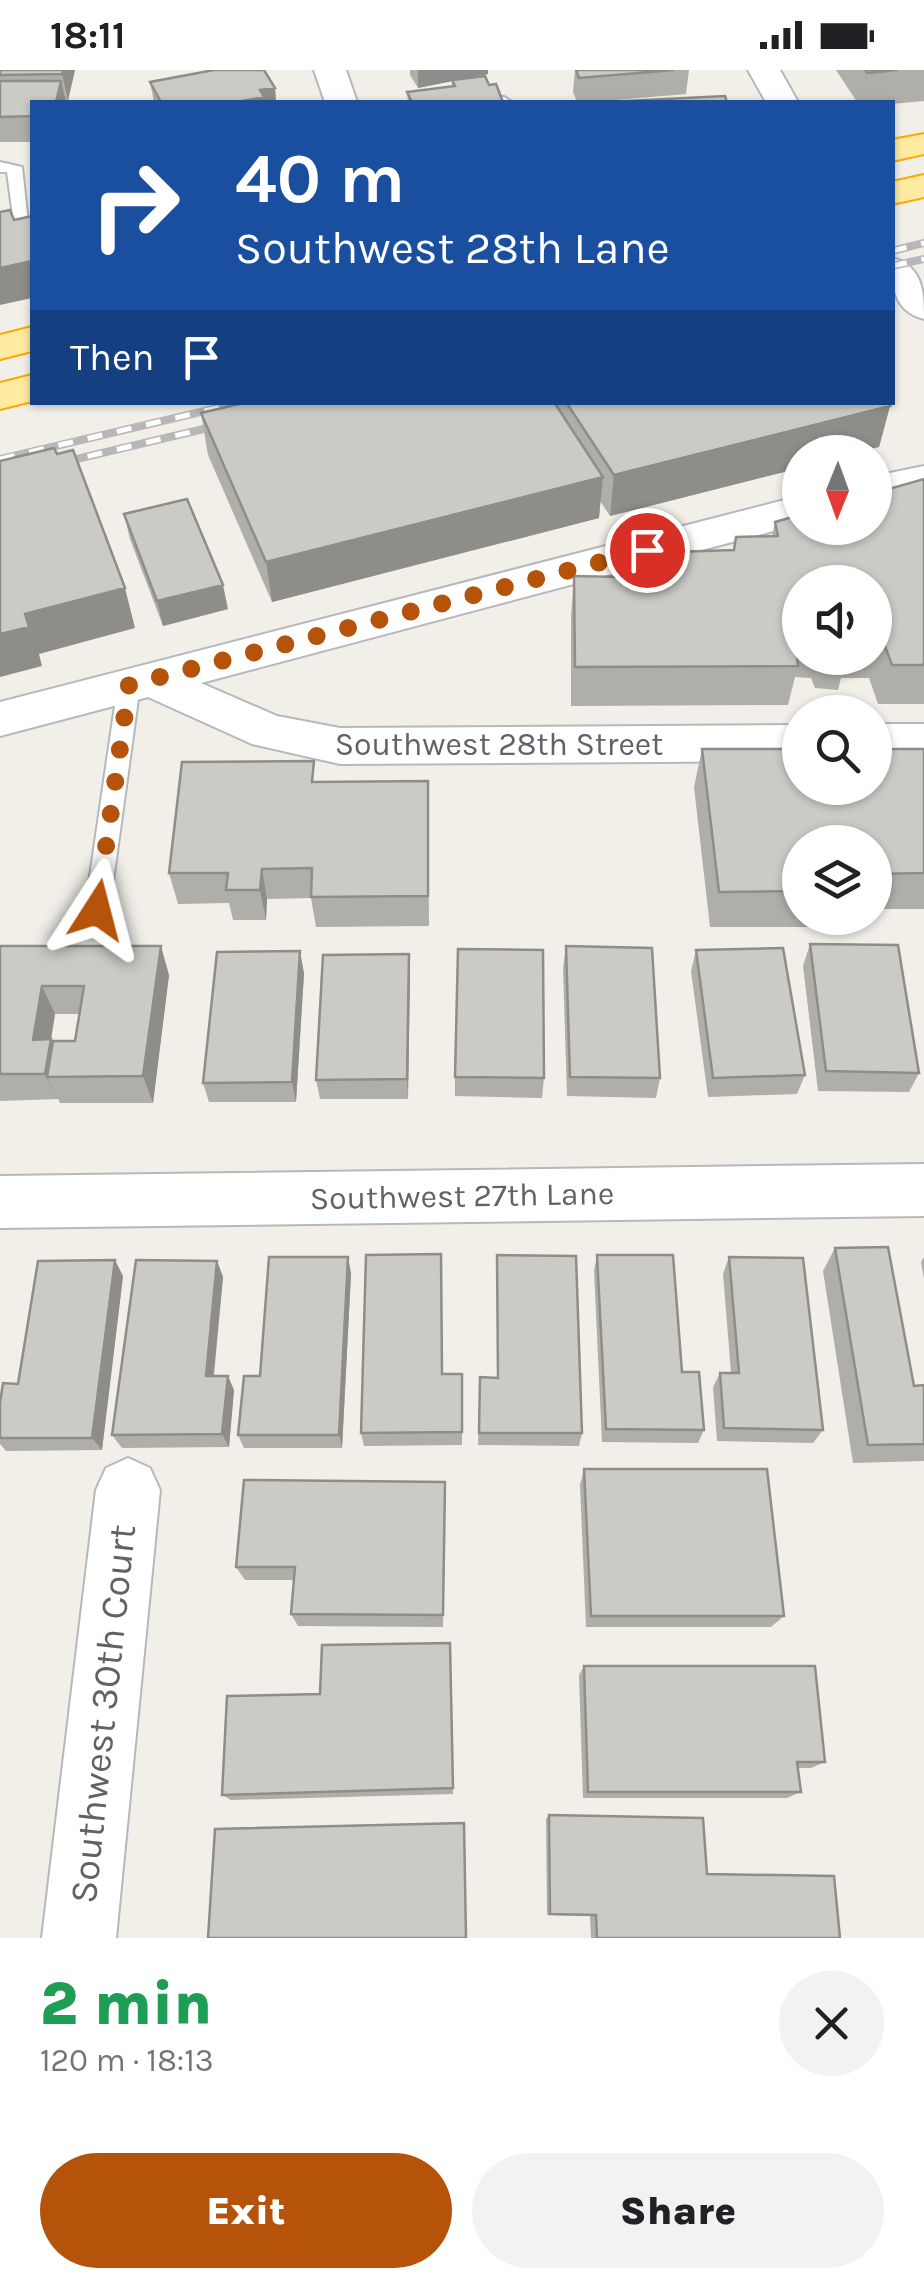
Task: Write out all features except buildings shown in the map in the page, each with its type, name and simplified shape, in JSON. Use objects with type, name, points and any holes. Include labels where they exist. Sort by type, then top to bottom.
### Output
[{"type":"highway","points":[[895,150],[924,144]]},
{"type":"highway","points":[[895,192],[924,186]]},
{"type":"highway","points":[[0,347],[30,340]]},
{"type":"highway","points":[[0,396],[30,388]]},
{"type":"street","points":[[330,70],[340,100]]},
{"type":"street","points":[[764,70],[781,100]]},
{"type":"street","points":[[895,273],[924,308]]},
{"type":"street","points":[[892,486],[924,479]]},
{"type":"street","points":[[0,719],[782,515]]},
{"type":"street","name":"Southwest 28th Street","points":[[140,682],[268,732],[340,746],[782,743]]},
{"type":"street","points":[[892,742],[924,742]]},
{"type":"street","name":"Southwest 27th Lane","points":[[0,1202],[924,1190]]},
{"type":"street","name":"Southwest 30th Court","points":[[79,1938],[128,1490]]},
{"type":"lane","points":[[0,223],[22,219],[7,167]]},
{"type":"lane","points":[[97,910],[140,682]]},
{"type":"railway","points":[[895,250],[924,243]]},
{"type":"railway","points":[[895,265],[924,259]]},
{"type":"railway","points":[[0,459],[230,405]]},
{"type":"railway","points":[[0,477],[229,423]]},
{"type":"route","points":[[97,910],[129,685],[647,550]]}]
